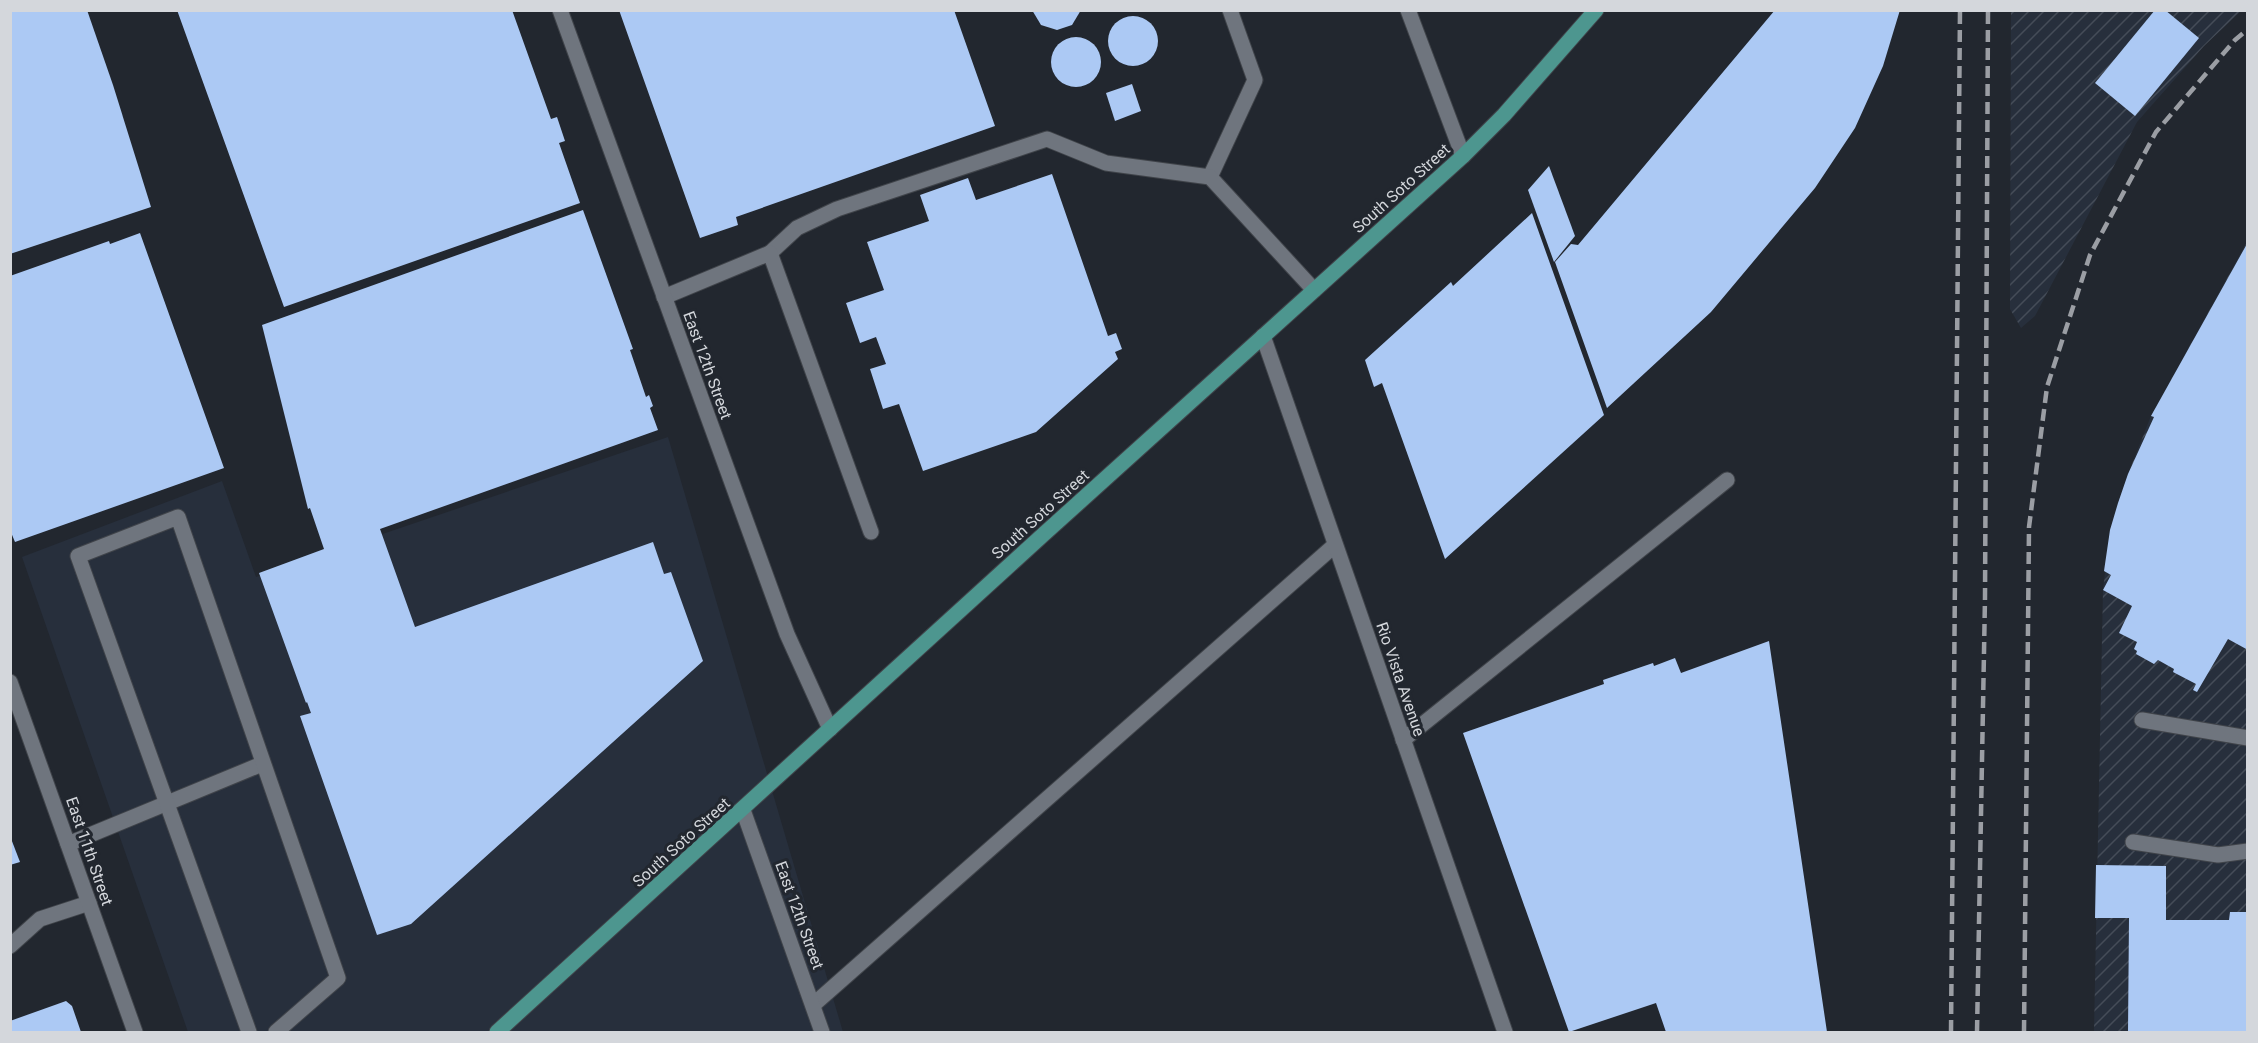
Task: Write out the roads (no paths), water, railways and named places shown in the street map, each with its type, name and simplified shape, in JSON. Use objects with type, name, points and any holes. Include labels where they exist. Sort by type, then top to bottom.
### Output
[{"type":"main road","name":"South Soto Street","points":[[497,1032],[1463,156],[1504,115],[1596,10]]},
{"type":"street","name":"East 12th Street","points":[[560,10],[787,634],[830,729]]},
{"type":"street","points":[[1210,177],[1255,80],[1230,10]]},
{"type":"street","points":[[1408,10],[1463,156]]},
{"type":"street","points":[[664,297],[770,253],[796,228],[837,209],[1047,139],[1106,163],[1210,177],[1314,290]]},
{"type":"street","points":[[770,253],[871,532]]},
{"type":"street","name":"Rio Vista Avenue","points":[[1263,336],[1505,1032]]},
{"type":"street","points":[[1403,741],[1727,480]]},
{"type":"street","points":[[249,1032],[78,556],[178,517],[338,978],[276,1032]]},
{"type":"street","points":[[813,1005],[1335,545]]},
{"type":"street","name":"East 11th Street","points":[[10,682],[135,1032]]},
{"type":"street","points":[[2142,720],[2247,738]]},
{"type":"street","points":[[68,844],[165,802],[262,764]]},
{"type":"street","name":"East 12th Street","points":[[743,810],[813,1005],[818,1031]]},
{"type":"street","points":[[2133,842],[2218,855],[2247,851]]},
{"type":"street","points":[[10,945],[40,919],[89,903]]},
{"type":"railway","points":[[1951,1032],[1960,10]]},
{"type":"railway","points":[[1977,1032],[1985,598],[1988,10]]},
{"type":"railway","points":[[2024,1032],[2029,527],[2047,387],[2090,255],[2156,132],[2235,40],[2248,29]]}]
